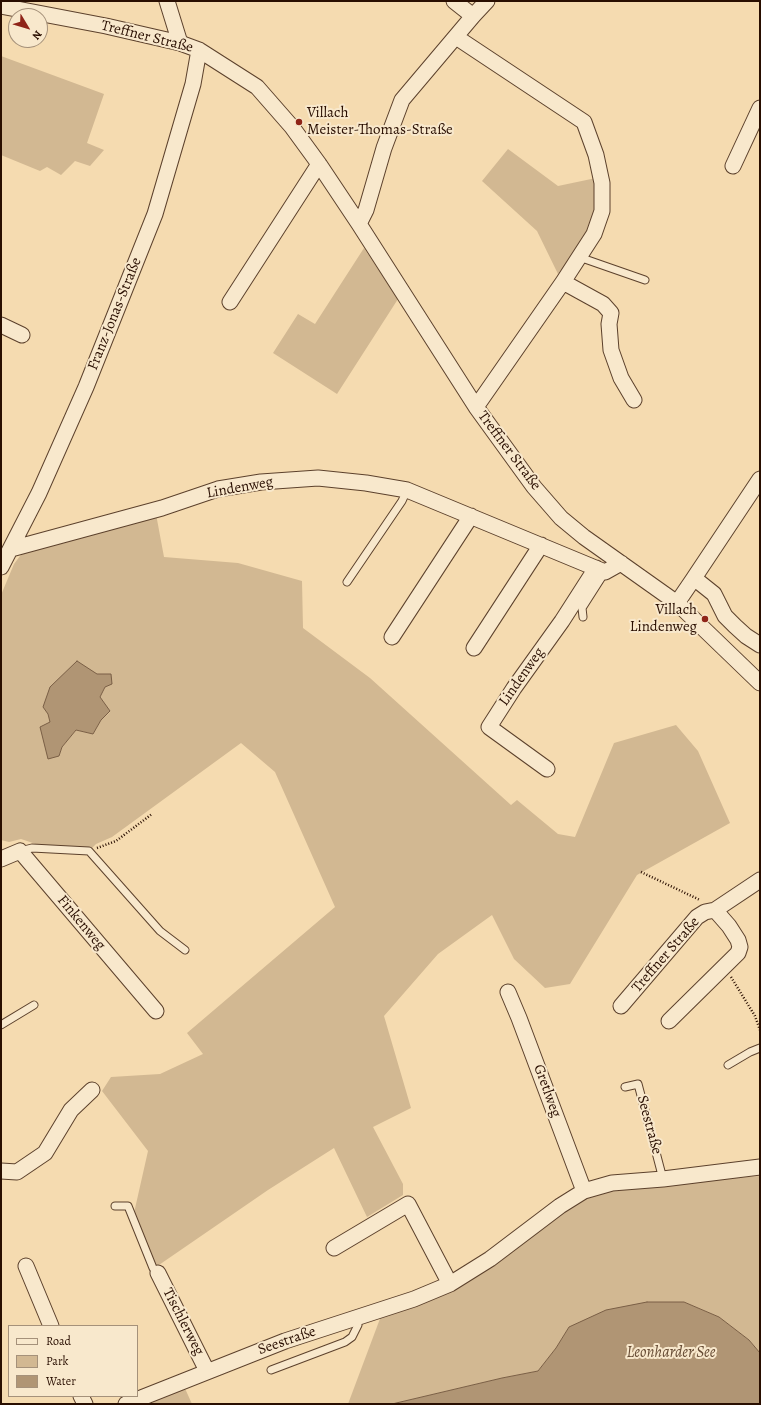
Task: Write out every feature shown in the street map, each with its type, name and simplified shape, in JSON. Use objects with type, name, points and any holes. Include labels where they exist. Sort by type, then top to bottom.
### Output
[{"type":"street","points":[[167,1],[180,43]]},
{"type":"street","points":[[454,1],[473,16]]},
{"type":"street","points":[[359,224],[366,210],[384,148],[402,100],[487,1]]},
{"type":"street","name":"Treffner Straße","points":[[1,6],[106,26],[180,43],[199,50],[257,87],[292,127],[319,164],[476,407],[534,487],[561,518],[591,542],[677,603],[760,683]]},
{"type":"street","points":[[456,37],[584,122],[596,155],[602,183],[602,211],[594,234],[563,282],[476,407]]},
{"type":"street","name":"Franz-Jonas-Straße","points":[[1,567],[39,493],[86,387],[155,214],[193,84],[199,50]]},
{"type":"street","points":[[733,166],[756,129],[760,108]]},
{"type":"street","points":[[230,302],[319,164]]},
{"type":"street","points":[[563,282],[603,304],[612,313],[609,324],[611,350],[621,378],[634,400]]},
{"type":"street","points":[[1,325],[22,335]]},
{"type":"street","name":"Lindenweg","points":[[11,549],[162,508],[218,489],[261,482],[318,478],[366,483],[406,490],[600,570]]},
{"type":"street","points":[[677,603],[760,479]]},
{"type":"street","points":[[392,637],[470,516]]},
{"type":"street","points":[[474,648],[541,545]]},
{"type":"street","name":"Lindenweg","points":[[546,768],[489,727],[514,688],[600,570],[621,563]]},
{"type":"street","points":[[694,578],[714,594],[725,616],[746,636],[760,645]]},
{"type":"street","points":[[1,859],[20,851]]},
{"type":"street","name":"Finkenweg","points":[[20,851],[156,1011]]},
{"type":"street","name":"Treffner Straße","points":[[621,1006],[696,917],[705,912],[716,910],[760,880]]},
{"type":"street","name":"Treffner Straße","points":[[669,1021],[738,953],[740,947],[738,940],[716,910]]},
{"type":"street","name":"Gretlweg","points":[[508,992],[584,1191]]},
{"type":"street","points":[[1,1171],[17,1172],[46,1153],[71,1110],[92,1090]]},
{"type":"street","name":"Seestraße","points":[[126,1404],[285,1341],[414,1299],[450,1284],[490,1259],[560,1206],[584,1191],[612,1183],[663,1179],[760,1167]]},
{"type":"street","points":[[334,1248],[408,1204],[450,1284]]},
{"type":"street","points":[[26,1266],[51,1325]]},
{"type":"street","name":"Tischlerweg","points":[[158,1273],[207,1371]]},
{"type":"lane","points":[[579,257],[645,280]]},
{"type":"lane","points":[[347,582],[402,501],[406,490]]},
{"type":"lane","points":[[583,617],[582,608],[600,570]]},
{"type":"lane","points":[[20,851],[32,848],[89,851],[160,931],[185,950]]},
{"type":"lane","points":[[1,1026],[34,1005]]},
{"type":"lane","points":[[728,1065],[760,1048]]},
{"type":"lane","name":"Seestraße","points":[[625,1087],[638,1084],[663,1179]]},
{"type":"lane","points":[[115,1206],[128,1206],[153,1268],[158,1273]]},
{"type":"lane","points":[[271,1370],[345,1342],[352,1337],[358,1325],[356,1318]]},
{"type":"path","points":[[89,851],[116,840],[152,814]]},
{"type":"path","points":[[641,872],[706,902],[716,910]]},
{"type":"path","points":[[725,966],[755,1016],[760,1030]]},
{"type":"green space","points":[[1,56],[104,94],[87,143],[104,150],[90,166],[75,161],[61,175],[47,167],[40,171],[1,155]]},
{"type":"green space","points":[[508,149],[558,186],[596,178],[598,200],[586,238],[558,274],[537,231],[482,181]]},
{"type":"green space","points":[[364,248],[398,299],[337,394],[273,353],[298,314],[315,324]]},
{"type":"green space","points":[[156,514],[164,557],[238,563],[302,581],[303,628],[370,678],[511,805],[517,800],[558,834],[575,837],[614,743],[676,725],[698,751],[730,823],[637,875],[570,984],[545,988],[514,959],[492,915],[438,954],[384,1016],[411,1108],[373,1127],[403,1184],[403,1195],[367,1217],[334,1148],[268,1190],[156,1267],[134,1213],[148,1151],[102,1091],[111,1077],[160,1074],[203,1054],[187,1033],[335,907],[275,772],[241,743],[112,837],[96,844],[89,851],[42,846],[21,839],[9,842],[1,840],[1,595],[14,564],[23,552]],"holes":[[[111,674],[100,697],[110,712],[101,720],[93,734],[76,730],[62,747],[59,756],[48,714]]]},
{"type":"green space","points":[[760,1176],[760,1353],[749,1340],[719,1317],[684,1302],[569,1327],[556,1348],[538,1371],[392,1404],[348,1404],[381,1316],[582,1199],[616,1188]]},
{"type":"green space","points":[[183,1384],[192,1404],[135,1404]]},
{"type":"water","points":[[77,661],[97,674],[111,674],[112,684],[105,687],[100,697],[110,711],[101,720],[93,734],[76,730],[62,747],[59,756],[48,759],[40,727],[50,722],[48,714],[43,707],[50,687]]},
{"type":"water","name":"Leonharder See","points":[[647,1302],[684,1302],[719,1317],[749,1340],[760,1353],[760,1404],[392,1404],[538,1371],[556,1348],[569,1327],[606,1310]]},
{"type":"place","name":"Villach Meister-Thomas-Straße","points":[[299,122]]},
{"type":"place","name":"Villach Lindenweg","points":[[705,619]]}]
